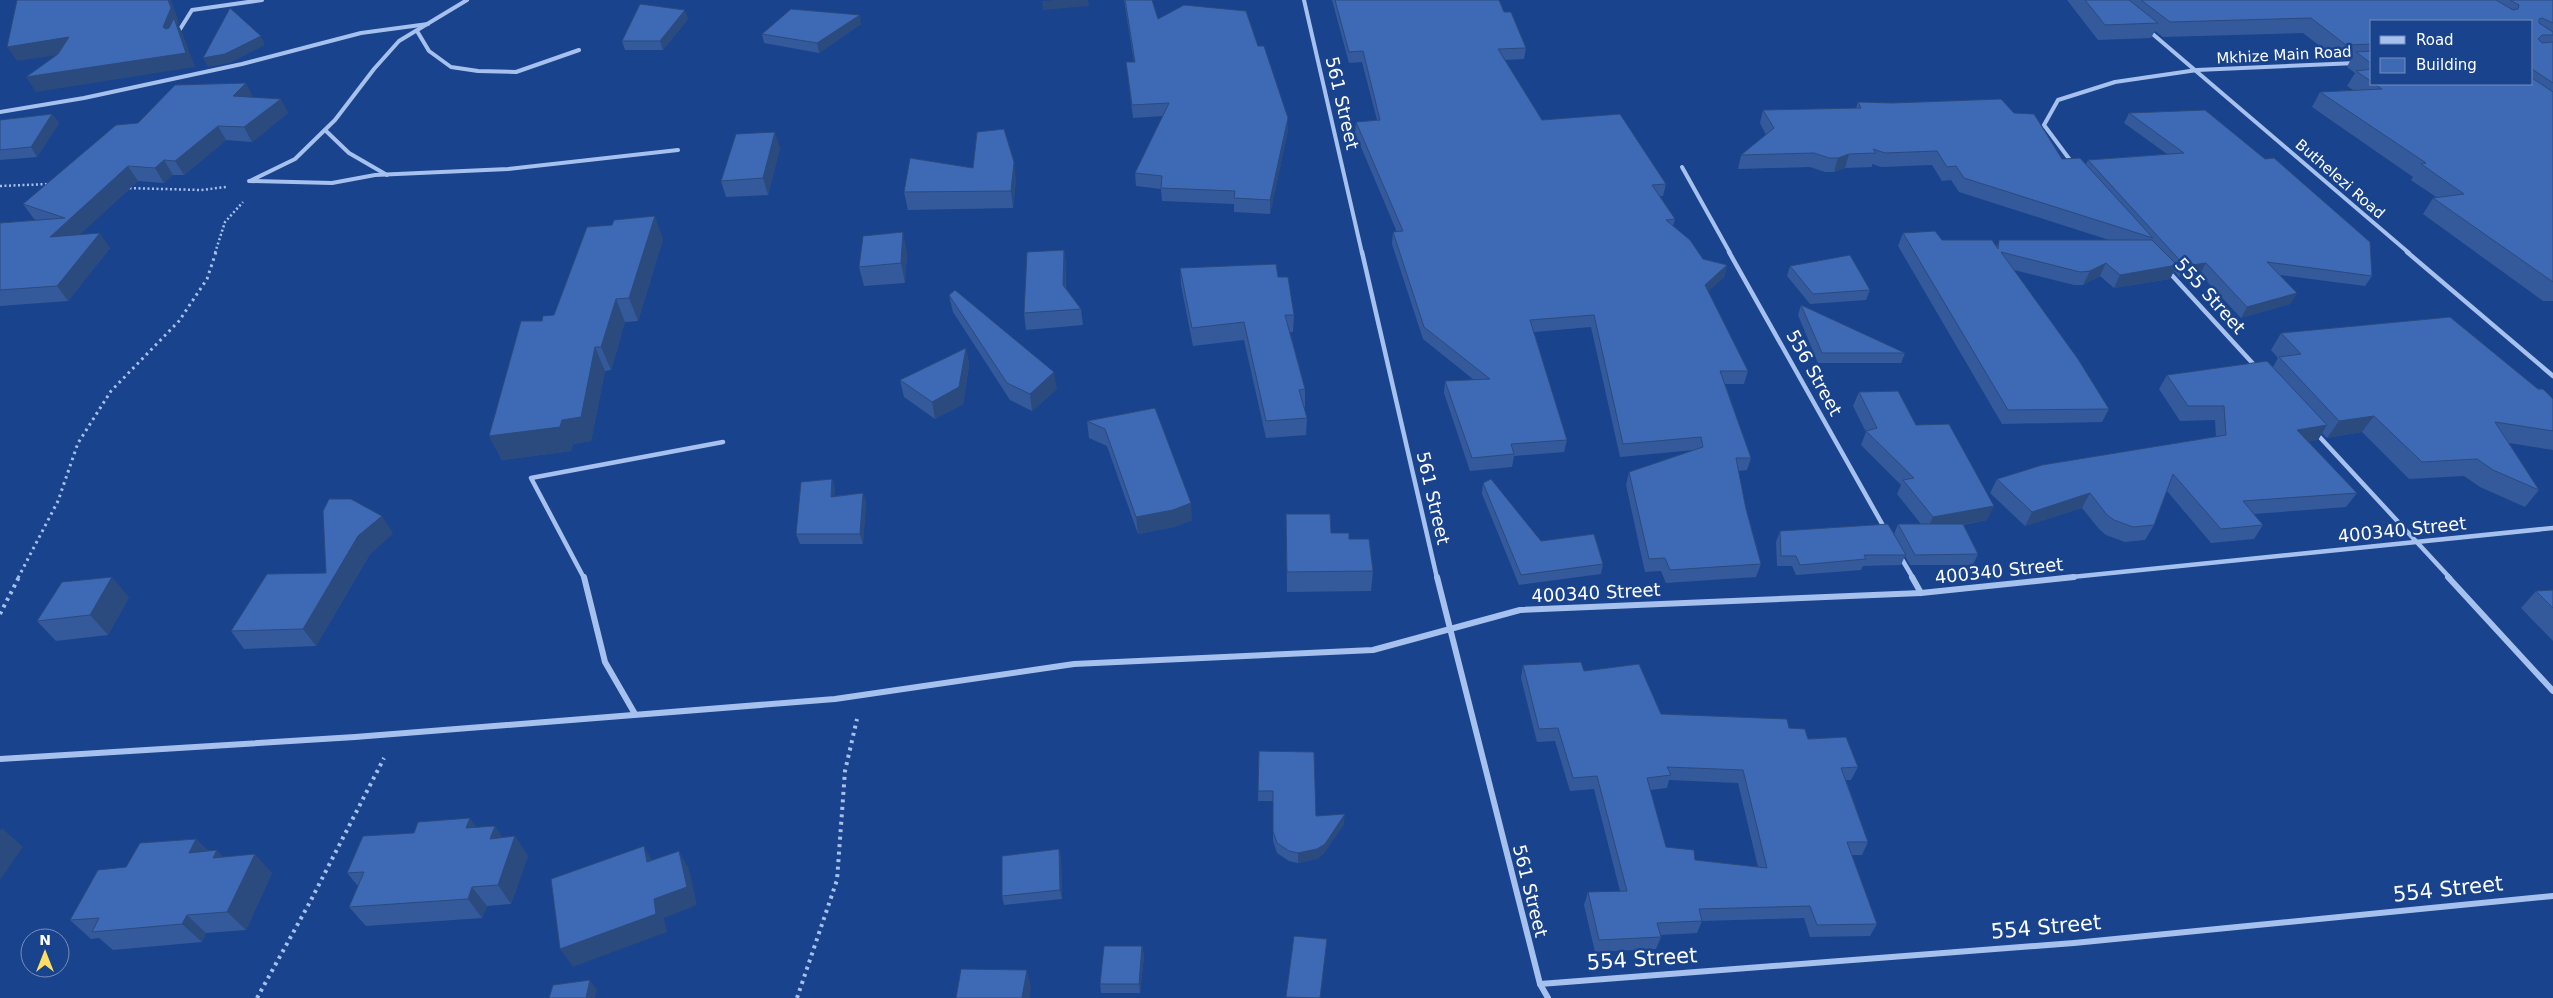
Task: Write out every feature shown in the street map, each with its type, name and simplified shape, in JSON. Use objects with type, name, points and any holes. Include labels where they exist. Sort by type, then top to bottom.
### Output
[{"type":"street","points":[[175,40],[183,21],[192,10],[262,0]]},
{"type":"street","points":[[249,181],[295,159],[325,130],[399,41],[467,0]]},
{"type":"street","name":"561 Street","points":[[1304,0],[1449,631],[1540,984],[1548,998]]},
{"type":"street","name":"Buthelezi Road","points":[[2140,23],[2553,376]]},
{"type":"street","points":[[0,112],[84,98],[242,64],[361,33],[428,24]]},
{"type":"street","points":[[416,31],[429,51],[451,67],[478,72],[516,72],[579,50]]},
{"type":"street","name":"Mkhize Main Road","points":[[2197,70],[2362,62]]},
{"type":"street","points":[[2076,167],[2044,125],[2058,100],[2115,82],[2197,70]]},
{"type":"street","points":[[325,130],[350,153],[388,174]]},
{"type":"street","points":[[249,181],[332,182],[388,174],[508,169],[678,150]]},
{"type":"street","name":"556 Street","points":[[1682,167],[1887,532]]},
{"type":"street","name":"555 Street","points":[[2167,270],[2261,373]]},
{"type":"street","points":[[2315,432],[2553,691]]},
{"type":"street","points":[[635,714],[605,662],[583,575],[531,478],[723,442]]},
{"type":"street","name":"400340 Street","points":[[0,759],[397,733],[835,699],[1074,664],[1373,650],[1449,631],[1520,610],[1921,592],[2553,528]]},
{"type":"street","points":[[1897,549],[1921,592]]},
{"type":"street","name":"554 Street","points":[[1540,984],[2074,943],[2553,896]]},
{"type":"path","points":[[124,188],[201,190],[230,187],[249,181]]},
{"type":"path","points":[[0,614],[58,502],[78,443],[111,391],[179,321],[206,279],[225,222],[262,182]]},
{"type":"path","points":[[0,186],[50,184]]},
{"type":"path","points":[[797,998],[837,880],[845,771],[862,695]]},
{"type":"path","points":[[257,998],[310,902],[397,733]]},
{"type":"building","points":[[17,0],[168,0],[171,8],[163,27],[169,28],[174,18],[186,53],[26,77],[58,54],[69,37],[7,47]]},
{"type":"building","points":[[1125,0],[1152,0],[1158,19],[1184,5],[1246,11],[1258,46],[1264,46],[1288,118],[1270,200],[1234,198],[1235,191],[1161,188],[1162,176],[1135,173],[1169,103],[1132,105],[1126,62],[1135,62]]},
{"type":"building","points":[[1335,0],[1499,0],[1504,12],[1511,12],[1526,48],[1498,49],[1542,120],[1620,114],[1666,184],[1652,185],[1675,219],[1666,220],[1690,240],[1703,259],[1727,265],[1705,285],[1748,371],[1720,371],[1751,458],[1736,458],[1746,509],[1761,564],[1670,570],[1665,558],[1649,559],[1629,472],[1703,447],[1701,437],[1623,444],[1594,315],[1530,320],[1567,440],[1511,444],[1514,454],[1472,458],[1445,381],[1490,379],[1424,327],[1393,232],[1403,231],[1356,122],[1380,120],[1363,51],[1349,52]]},
{"type":"building","points":[[2085,0],[2129,0],[2158,23],[2105,25]]},
{"type":"building","points":[[2141,0],[2496,0],[2513,10],[2518,9],[2519,5],[2510,0],[2553,0],[2553,23],[2542,18],[2539,19],[2539,23],[2553,32],[2553,35],[2542,35],[2538,39],[2542,43],[2553,42],[2553,83],[2533,70],[2533,20],[2370,20],[2370,44],[2346,45],[2311,18],[2170,22]]},
{"type":"building","points":[[640,4],[685,10],[660,41],[622,41]]},
{"type":"building","points":[[230,8],[261,36],[225,54],[203,58]]},
{"type":"building","points":[[791,9],[860,15],[817,43],[762,34]]},
{"type":"building","points":[[2370,51],[2370,62],[2356,52]]},
{"type":"building","points":[[2370,69],[2370,81],[2356,71]]},
{"type":"building","points":[[2533,79],[2553,92],[2553,282],[2433,198],[2464,194],[2421,164],[2426,163],[2320,92],[2382,89],[2376,85],[2533,85]]},
{"type":"building","points":[[246,83],[233,96],[281,99],[244,127],[218,126],[175,161],[164,160],[155,168],[128,166],[50,237],[100,233],[57,286],[0,290],[0,223],[65,218],[23,204],[116,125],[138,123],[175,85]]},
{"type":"building","points":[[2001,99],[2014,113],[2034,114],[2062,159],[2080,158],[2153,238],[1964,178],[1956,166],[1947,167],[1937,151],[1885,153],[1873,149],[1876,153],[1849,154],[1838,158],[1829,158],[1814,153],[1741,155],[1774,128],[1763,110],[1861,108],[1858,102],[1892,103]]},
{"type":"building","points":[[2205,110],[2265,159],[2274,158],[2370,242],[2372,276],[2267,262],[2297,293],[2247,307],[2206,263],[2185,266],[2088,160],[2184,153],[2129,113]]},
{"type":"building","points":[[52,114],[31,147],[0,150],[0,120]]},
{"type":"building","points":[[1004,129],[1014,162],[1011,191],[904,192],[910,158],[973,168],[977,132]]},
{"type":"building","points":[[775,132],[763,178],[721,181],[736,134]]},
{"type":"building","points":[[655,216],[629,298],[616,299],[601,347],[595,347],[581,417],[562,420],[560,427],[489,436],[521,321],[542,321],[543,316],[554,315],[587,227],[612,225],[614,220]]},
{"type":"building","points":[[1935,231],[1942,240],[1992,240],[1998,249],[1999,240],[2152,240],[2177,265],[2120,275],[2106,263],[2090,271],[2080,272],[2001,252],[2078,359],[2109,409],[2008,410],[1903,233]]},
{"type":"building","points":[[903,232],[901,263],[859,267],[863,236]]},
{"type":"building","points":[[1064,250],[1063,285],[1081,309],[1024,313],[1027,252]]},
{"type":"building","points":[[1850,255],[1870,290],[1813,294],[1790,266]]},
{"type":"building","points":[[1276,264],[1278,277],[1288,277],[1294,315],[1285,315],[1305,389],[1299,390],[1307,418],[1266,421],[1244,322],[1192,328],[1180,268]]},
{"type":"building","points":[[955,290],[1054,372],[1030,394],[1007,383],[949,295]]},
{"type":"building","points":[[1801,305],[1905,353],[1822,353]]},
{"type":"building","points":[[2450,317],[2538,389],[2543,389],[2553,399],[2553,431],[2495,422],[2539,490],[2493,470],[2477,459],[2422,462],[2374,416],[2339,421],[2279,357],[2301,354],[2281,333]]},
{"type":"building","points":[[966,348],[959,387],[932,402],[900,380]]},
{"type":"building","points":[[2267,361],[2327,425],[2297,430],[2357,493],[2243,501],[2263,525],[2221,529],[2173,474],[2154,525],[2133,527],[2114,520],[2107,515],[2090,493],[2032,512],[1997,479],[2042,465],[2226,435],[2224,406],[2188,406],[2167,375]]},
{"type":"building","points":[[1898,391],[1916,425],[1949,424],[1994,506],[1933,517],[1903,480],[1914,478],[1866,431],[1877,428],[1859,392]]},
{"type":"building","points":[[1155,408],[1191,503],[1173,510],[1136,517],[1105,429],[1087,421]]},
{"type":"building","points":[[832,479],[831,497],[863,493],[860,534],[796,534],[801,482]]},
{"type":"building","points":[[1491,479],[1541,541],[1594,534],[1603,564],[1521,575],[1483,483]]},
{"type":"building","points":[[329,499],[351,499],[382,516],[358,536],[303,629],[231,631],[267,574],[326,573],[323,511]]},
{"type":"building","points":[[1286,514],[1330,514],[1331,533],[1349,533],[1349,539],[1369,539],[1373,571],[1287,572]]},
{"type":"building","points":[[1888,524],[1906,555],[1864,555],[1866,559],[1800,565],[1796,556],[1781,556],[1780,531]]},
{"type":"building","points":[[1898,524],[1963,524],[1978,554],[1915,555]]},
{"type":"building","points":[[112,577],[90,615],[37,621],[62,582]]},
{"type":"building","points":[[2553,590],[2553,608],[2536,591]]},
{"type":"building","points":[[1581,662],[1584,671],[1639,664],[1661,714],[1787,719],[1789,728],[1805,729],[1808,739],[1846,737],[1858,767],[1841,768],[1868,842],[1847,842],[1877,924],[1817,925],[1810,906],[1699,909],[1702,921],[1657,923],[1661,937],[1599,940],[1588,892],[1627,891],[1597,776],[1573,778],[1558,728],[1539,729],[1523,665]],"holes":[[[1667,767],[1743,770],[1767,868],[1695,860],[1694,850],[1666,847],[1647,778],[1671,775]]]},
{"type":"building","points":[[1259,751],[1314,752],[1316,816],[1345,814],[1325,844],[1317,849],[1298,853],[1289,851],[1277,843],[1273,831],[1273,791],[1258,791]]},
{"type":"building","points":[[470,818],[466,828],[495,826],[490,839],[515,836],[498,885],[472,887],[468,899],[349,907],[364,872],[347,873],[363,836],[414,833],[418,822]]},
{"type":"building","points":[[196,839],[189,853],[217,850],[213,858],[255,854],[227,912],[187,915],[182,924],[92,932],[99,918],[70,920],[98,870],[126,867],[140,843]]},
{"type":"building","points":[[644,846],[647,862],[679,851],[687,887],[654,899],[656,914],[560,949],[551,879]]},
{"type":"building","points":[[1059,849],[1060,890],[1002,896],[1002,856]]},
{"type":"building","points":[[1294,936],[1327,939],[1320,998],[1286,997]]},
{"type":"building","points":[[1104,946],[1142,946],[1139,984],[1100,984]]},
{"type":"building","points":[[961,969],[1027,970],[1022,998],[956,998]]},
{"type":"building","points":[[590,980],[586,998],[549,998],[553,985]]}]
